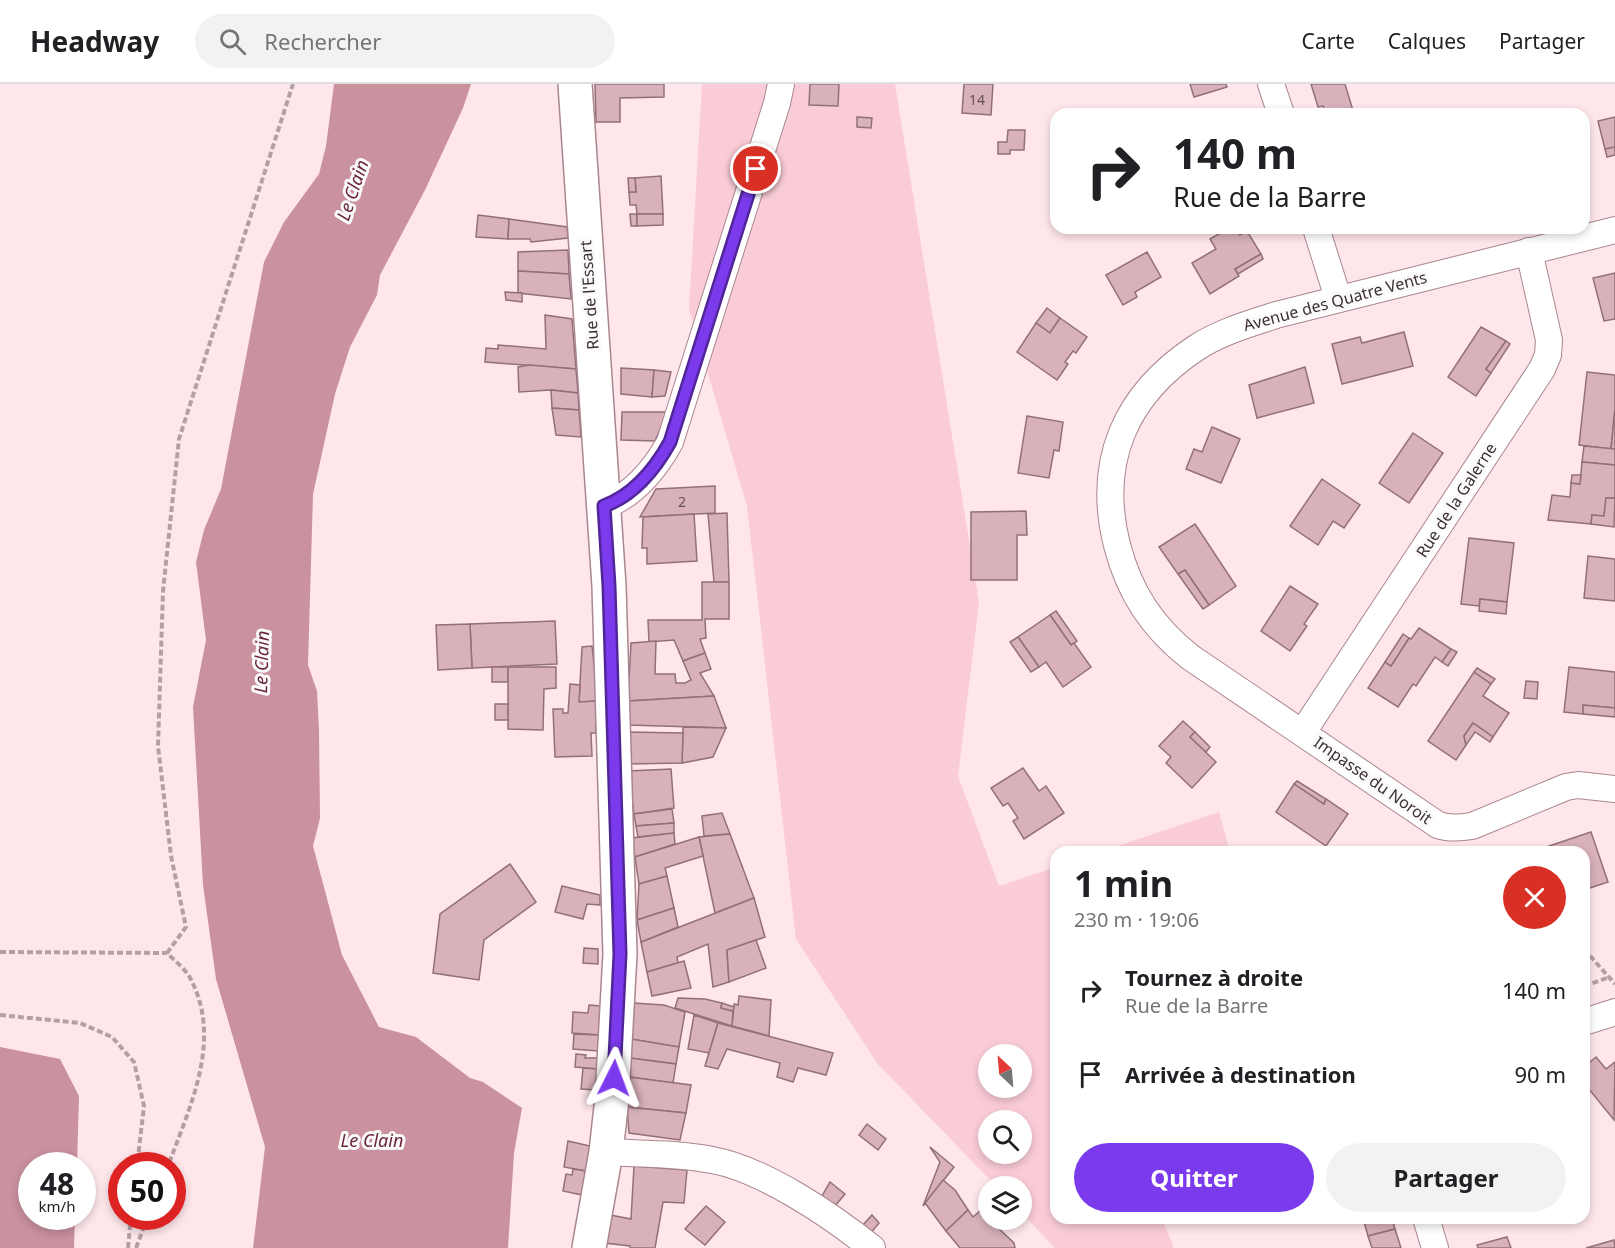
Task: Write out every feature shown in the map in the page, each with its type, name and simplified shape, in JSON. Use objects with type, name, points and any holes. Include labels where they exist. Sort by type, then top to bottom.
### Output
[{"type":"main road","name":"Rue de l'Essart","points":[[575,84],[609,586],[620,954],[612,1098],[606,1152],[589,1248]]},
{"type":"street","points":[[604,506],[618,501],[632,489],[657,464],[670,442],[760,158],[781,84]]},
{"type":"street","points":[[1271,84],[1279,108]]},
{"type":"street","name":"Avenue des Quatre Vents","points":[[1303,732],[1191,657],[1158,629],[1131,585],[1121,560],[1113,528],[1110,497],[1111,466],[1117,443],[1144,395],[1168,370],[1196,348],[1232,329],[1338,298],[1615,230]]},
{"type":"street","points":[[1318,234],[1338,298]]},
{"type":"street","name":"Rue de la Galerne","points":[[1303,732],[1542,369],[1548,355],[1549,340],[1529,251]]},
{"type":"street","name":"Impasse du Noroit","points":[[1303,732],[1445,828],[1472,826],[1566,787],[1578,785],[1615,789]]},
{"type":"street","points":[[1590,1020],[1615,1012]]},
{"type":"street","points":[[606,1152],[713,1160],[741,1168],[789,1192],[850,1230],[872,1248]]},
{"type":"street","points":[[1428,1224],[1435,1248]]},
{"type":"path","points":[[167,953],[186,927],[171,856],[158,746],[163,591],[179,439],[293,84]]},
{"type":"path","points":[[0,952],[167,953],[189,975],[204,1015],[203,1057],[195,1095],[173,1152]]},
{"type":"path","points":[[1590,955],[1615,984]]},
{"type":"path","points":[[1590,984],[1610,977]]},
{"type":"path","points":[[0,1015],[80,1023],[112,1037],[134,1062],[144,1106],[139,1152]]},
{"type":"path","points":[[128,1248],[130,1230]]},
{"type":"path","points":[[136,1248],[143,1230]]},
{"type":"shaded area","points":[[702,84],[895,84],[979,602],[958,776],[999,886],[1050,869],[1050,1224],[1164,1224],[1174,1248],[1055,1248],[1032,1224],[1032,1176],[986,1176],[877,1063],[796,939],[747,506],[689,309]]},
{"type":"shaded area","points":[[1219,812],[1228,846],[1118,846]]},
{"type":"water","name":"Le Clain","points":[[334,84],[471,84],[463,108],[425,190],[380,275],[377,295],[350,347],[335,394],[313,494],[308,665],[317,691],[320,818],[313,846],[342,955],[379,1027],[416,1037],[470,1078],[483,1082],[522,1108],[514,1153],[508,1248],[253,1248],[265,1147],[216,979],[203,885],[193,707],[206,640],[196,562],[204,530],[221,489],[264,262],[284,222],[319,174],[326,146]]},
{"type":"water","points":[[0,1047],[60,1059],[79,1096],[77,1152],[18,1152],[18,1230],[75,1230],[74,1248],[0,1248]]},
{"type":"building","points":[[595,84],[664,84],[664,97],[620,98],[620,122],[596,122]]},
{"type":"building","points":[[810,84],[839,84],[838,106],[809,105]]},
{"type":"building","points":[[964,84],[993,84],[991,115],[962,113]]},
{"type":"building","points":[[1190,84],[1226,84],[1227,87],[1194,97]]},
{"type":"building","points":[[1311,84],[1345,84],[1352,108],[1318,107]]},
{"type":"building","points":[[857,117],[872,118],[871,128],[857,127]]},
{"type":"building","points":[[1615,117],[1615,147],[1605,149],[1598,121]]},
{"type":"building","points":[[1008,130],[1025,130],[1024,150],[1010,150],[1010,154],[998,154],[998,142],[1007,142]]},
{"type":"building","points":[[1615,147],[1615,155],[1607,157],[1605,149]]},
{"type":"building","points":[[661,176],[663,214],[637,214],[636,205],[630,205],[629,192],[636,192],[635,178]]},
{"type":"building","points":[[628,178],[635,178],[636,192],[629,192]]},
{"type":"building","points":[[630,214],[637,214],[637,226],[631,226]]},
{"type":"building","points":[[637,214],[663,214],[663,225],[637,226]]},
{"type":"building","points":[[478,215],[509,219],[508,239],[476,237]]},
{"type":"building","points":[[509,219],[567,227],[568,238],[531,242],[530,239],[508,239]]},
{"type":"building","points":[[1219,234],[1249,234],[1261,254],[1235,269],[1239,276],[1210,294],[1192,263],[1216,249],[1210,239]]},
{"type":"building","points":[[568,250],[569,274],[518,271],[518,252]]},
{"type":"building","points":[[1147,252],[1161,277],[1135,292],[1137,297],[1123,305],[1106,275]]},
{"type":"building","points":[[1261,254],[1263,259],[1238,274],[1235,269]]},
{"type":"building","points":[[518,271],[569,274],[571,299],[518,293]]},
{"type":"building","points":[[1615,273],[1615,319],[1604,321],[1593,278]]},
{"type":"building","points":[[505,292],[522,293],[522,302],[506,300]]},
{"type":"building","points":[[1047,308],[1060,318],[1050,333],[1036,323]]},
{"type":"building","points":[[545,315],[572,319],[576,369],[485,362],[486,348],[498,349],[498,345],[546,349]]},
{"type":"building","points":[[1060,318],[1087,337],[1076,353],[1073,351],[1065,362],[1068,364],[1057,380],[1017,352],[1036,323],[1050,333]]},
{"type":"building","points":[[1481,327],[1506,341],[1486,369],[1491,373],[1476,396],[1448,377]]},
{"type":"building","points":[[1404,332],[1413,366],[1342,384],[1332,344],[1360,337],[1362,343]]},
{"type":"building","points":[[1506,341],[1510,344],[1491,373],[1486,369]]},
{"type":"building","points":[[530,365],[576,369],[578,393],[551,390],[519,392],[518,367]]},
{"type":"building","points":[[1305,367],[1314,403],[1257,418],[1249,385]]},
{"type":"building","points":[[621,368],[654,370],[652,397],[621,394]]},
{"type":"building","points":[[654,370],[671,372],[665,396],[652,397]]},
{"type":"building","points":[[1587,372],[1615,375],[1615,409],[1611,449],[1579,445]]},
{"type":"building","points":[[551,390],[578,393],[579,410],[552,408]]},
{"type":"building","points":[[552,408],[579,410],[581,437],[556,435]]},
{"type":"building","points":[[1615,409],[1615,449],[1611,449]]},
{"type":"building","points":[[622,412],[668,412],[655,441],[621,440]]},
{"type":"building","points":[[1027,416],[1063,422],[1059,451],[1054,450],[1049,478],[1018,473]]},
{"type":"building","points":[[1212,427],[1240,439],[1221,483],[1186,469],[1194,449],[1202,452]]},
{"type":"building","points":[[1413,433],[1443,453],[1409,503],[1379,483]]},
{"type":"building","points":[[1584,446],[1615,449],[1615,465],[1582,462]]},
{"type":"building","points":[[1582,462],[1615,465],[1615,498],[1606,498],[1604,516],[1592,515],[1591,524],[1548,520],[1552,495],[1570,497],[1571,483],[1580,484]]},
{"type":"building","points":[[1572,475],[1581,475],[1580,484],[1571,483]]},
{"type":"building","points":[[1322,479],[1360,505],[1344,528],[1333,521],[1318,545],[1290,526]]},
{"type":"building","points":[[715,486],[715,513],[640,517],[656,489]]},
{"type":"building","points":[[1606,498],[1615,498],[1614,527],[1591,524],[1592,515],[1604,516]]},
{"type":"building","points":[[1026,511],[1027,535],[1017,535],[1017,580],[971,580],[971,512]]},
{"type":"building","points":[[727,513],[729,582],[714,582],[708,514]]},
{"type":"building","points":[[694,514],[697,561],[647,564],[647,548],[642,548],[643,517]]},
{"type":"building","points":[[1195,524],[1236,586],[1209,605],[1185,570],[1178,574],[1159,547]]},
{"type":"building","points":[[1469,538],[1514,543],[1507,602],[1480,599],[1479,606],[1461,604]]},
{"type":"building","points":[[1588,556],[1615,559],[1615,601],[1584,598]]},
{"type":"building","points":[[1185,570],[1209,605],[1203,609],[1178,574]]},
{"type":"building","points":[[702,582],[729,582],[729,619],[705,619],[706,638],[700,639],[705,653],[683,661],[674,640],[649,642],[648,620],[702,620]]},
{"type":"building","points":[[1290,586],[1318,604],[1304,624],[1307,626],[1290,651],[1261,631]]},
{"type":"building","points":[[1480,599],[1507,602],[1506,614],[1479,611]]},
{"type":"building","points":[[1056,611],[1077,641],[1071,645],[1050,615]]},
{"type":"building","points":[[1050,615],[1071,645],[1074,643],[1091,667],[1063,687],[1046,662],[1039,667],[1018,637]]},
{"type":"building","points":[[555,621],[557,664],[472,668],[470,624]]},
{"type":"building","points":[[470,624],[472,668],[438,670],[436,625]]},
{"type":"building","points":[[1419,628],[1451,649],[1442,662],[1435,657],[1416,686],[1413,684],[1398,707],[1368,688],[1385,662],[1391,666],[1409,638],[1411,639]]},
{"type":"building","points":[[1403,634],[1409,638],[1391,666],[1385,662]]},
{"type":"building","points":[[1018,637],[1039,667],[1031,672],[1010,642]]},
{"type":"building","points":[[656,641],[655,674],[675,674],[676,683],[691,680],[683,661],[705,653],[711,669],[700,673],[714,696],[628,701],[631,643]]},
{"type":"building","points":[[592,646],[598,701],[579,702],[582,647]]},
{"type":"building","points":[[1451,649],[1457,652],[1448,666],[1442,662]]},
{"type":"building","points":[[492,667],[508,667],[508,682],[492,682]]},
{"type":"building","points":[[508,667],[556,667],[556,688],[544,689],[543,730],[508,729]]},
{"type":"building","points":[[1569,667],[1615,672],[1615,708],[1583,705],[1583,714],[1564,712]]},
{"type":"building","points":[[1477,668],[1495,679],[1491,684],[1474,672]]},
{"type":"building","points":[[1474,672],[1491,684],[1483,696],[1509,713],[1493,737],[1473,723],[1464,736],[1466,745],[1456,760],[1428,741]]},
{"type":"building","points":[[1526,681],[1538,682],[1537,699],[1524,698]]},
{"type":"building","points":[[570,684],[580,685],[579,702],[596,701],[596,733],[591,733],[592,756],[555,757],[553,709],[563,709],[563,713],[568,713]]},
{"type":"building","points":[[714,696],[726,728],[628,725],[628,701]]},
{"type":"building","points":[[495,704],[508,704],[508,720],[495,720]]},
{"type":"building","points":[[1583,705],[1615,708],[1615,717],[1583,714]]},
{"type":"building","points":[[1183,721],[1195,732],[1190,737],[1216,762],[1192,788],[1166,763],[1171,757],[1159,746]]},
{"type":"building","points":[[1473,723],[1493,737],[1490,742],[1475,732],[1466,745],[1464,736]]},
{"type":"building","points":[[683,727],[726,728],[713,757],[682,763]]},
{"type":"building","points":[[627,732],[683,733],[682,763],[628,764]]},
{"type":"building","points":[[1195,732],[1210,747],[1206,752],[1190,737]]},
{"type":"building","points":[[1023,768],[1039,791],[1046,786],[1064,813],[1024,839],[1013,821],[1018,818],[1008,803],[1003,806],[991,788]]},
{"type":"building","points":[[671,769],[674,808],[634,814],[628,771]]},
{"type":"building","points":[[1297,781],[1326,799],[1324,804],[1294,784]]},
{"type":"building","points":[[1294,784],[1324,804],[1326,799],[1348,814],[1326,846],[1276,812]]},
{"type":"building","points":[[672,809],[674,823],[636,826],[634,814]]},
{"type":"building","points":[[722,813],[730,834],[704,836],[702,816]]},
{"type":"building","points":[[674,823],[674,833],[638,837],[636,826]]},
{"type":"building","points":[[1591,832],[1608,882],[1590,888],[1590,846],[1549,846]]},
{"type":"building","points":[[674,833],[675,844],[635,857],[632,838]]},
{"type":"building","points":[[730,834],[754,898],[715,913],[699,837]]},
{"type":"building","points":[[699,837],[703,856],[665,868],[667,876],[639,884],[635,857]]},
{"type":"building","points":[[510,864],[536,902],[484,940],[479,980],[433,973],[440,914]]},
{"type":"building","points":[[667,876],[674,908],[637,920],[639,884]]},
{"type":"building","points":[[562,886],[600,895],[600,905],[587,904],[583,919],[555,912]]},
{"type":"building","points":[[754,898],[765,937],[727,950],[729,982],[713,987],[708,944],[677,957],[678,963],[647,972],[641,942]]},
{"type":"building","points":[[674,908],[678,927],[641,942],[637,920]]},
{"type":"building","points":[[756,940],[766,968],[729,982],[727,950]]},
{"type":"building","points":[[584,948],[598,949],[598,964],[583,963]]},
{"type":"building","points":[[684,961],[691,988],[652,996],[647,972]]},
{"type":"building","points":[[739,996],[771,1000],[769,1036],[732,1026],[734,1004],[738,1005]]},
{"type":"building","points":[[678,998],[705,999],[722,1003],[721,1008],[733,1011],[732,1026],[675,1008]]},
{"type":"building","points":[[633,1003],[664,1005],[685,1012],[679,1047],[631,1039]]},
{"type":"building","points":[[722,1003],[734,1007],[733,1011],[721,1008]]},
{"type":"building","points":[[589,1005],[600,1006],[599,1035],[572,1033],[573,1012],[588,1013]]},
{"type":"building","points":[[694,1015],[718,1023],[709,1053],[688,1049]]},
{"type":"building","points":[[718,1023],[833,1053],[826,1075],[798,1068],[793,1082],[777,1077],[780,1063],[727,1049],[718,1069],[705,1066]]},
{"type":"building","points":[[574,1034],[599,1035],[598,1051],[573,1049]]},
{"type":"building","points":[[631,1039],[679,1047],[676,1064],[630,1058]]},
{"type":"building","points":[[576,1054],[586,1055],[585,1058],[597,1058],[597,1069],[575,1067]]},
{"type":"building","points":[[1596,1057],[1606,1069],[1615,1062],[1614,1120],[1590,1090],[1590,1062]]},
{"type":"building","points":[[630,1058],[676,1064],[673,1083],[629,1077]]},
{"type":"building","points":[[583,1068],[597,1069],[596,1090],[581,1089]]},
{"type":"building","points":[[629,1077],[691,1085],[686,1113],[627,1107]]},
{"type":"building","points":[[627,1107],[686,1113],[680,1140],[629,1133]]},
{"type":"building","points":[[867,1124],[886,1139],[878,1150],[859,1135]]},
{"type":"building","points":[[568,1141],[590,1146],[586,1171],[564,1167]]},
{"type":"building","points":[[930,1147],[954,1167],[923,1206],[940,1162]]},
{"type":"building","points":[[634,1166],[687,1170],[684,1203],[663,1202],[655,1248],[630,1248],[630,1246],[605,1243],[610,1215],[631,1219]]},
{"type":"building","points":[[573,1169],[586,1171],[582,1195],[563,1191],[566,1174],[572,1175]]},
{"type":"building","points":[[943,1180],[955,1190],[968,1210],[946,1231],[925,1203]]},
{"type":"building","points":[[830,1182],[845,1194],[835,1206],[822,1196]]},
{"type":"building","points":[[706,1206],[725,1222],[705,1245],[685,1229]]},
{"type":"building","points":[[968,1210],[973,1217],[978,1213],[978,1230],[1000,1230],[1014,1243],[1015,1248],[960,1248],[946,1231]]},
{"type":"building","points":[[872,1215],[879,1223],[870,1234],[862,1226]]},
{"type":"building","points":[[1365,1224],[1394,1224],[1395,1229],[1368,1236]]},
{"type":"building","points":[[1395,1229],[1401,1248],[1372,1248],[1368,1236]]},
{"type":"building","points":[[1507,1237],[1511,1248],[1478,1248],[1477,1245]]},
{"type":"building","points":[[1614,1240],[1615,1248],[1586,1248]]},
{"type":"route","points":[[614,1078],[620,954],[609,586],[604,506],[618,501],[632,489],[657,464],[670,442],[756,169]]}]
